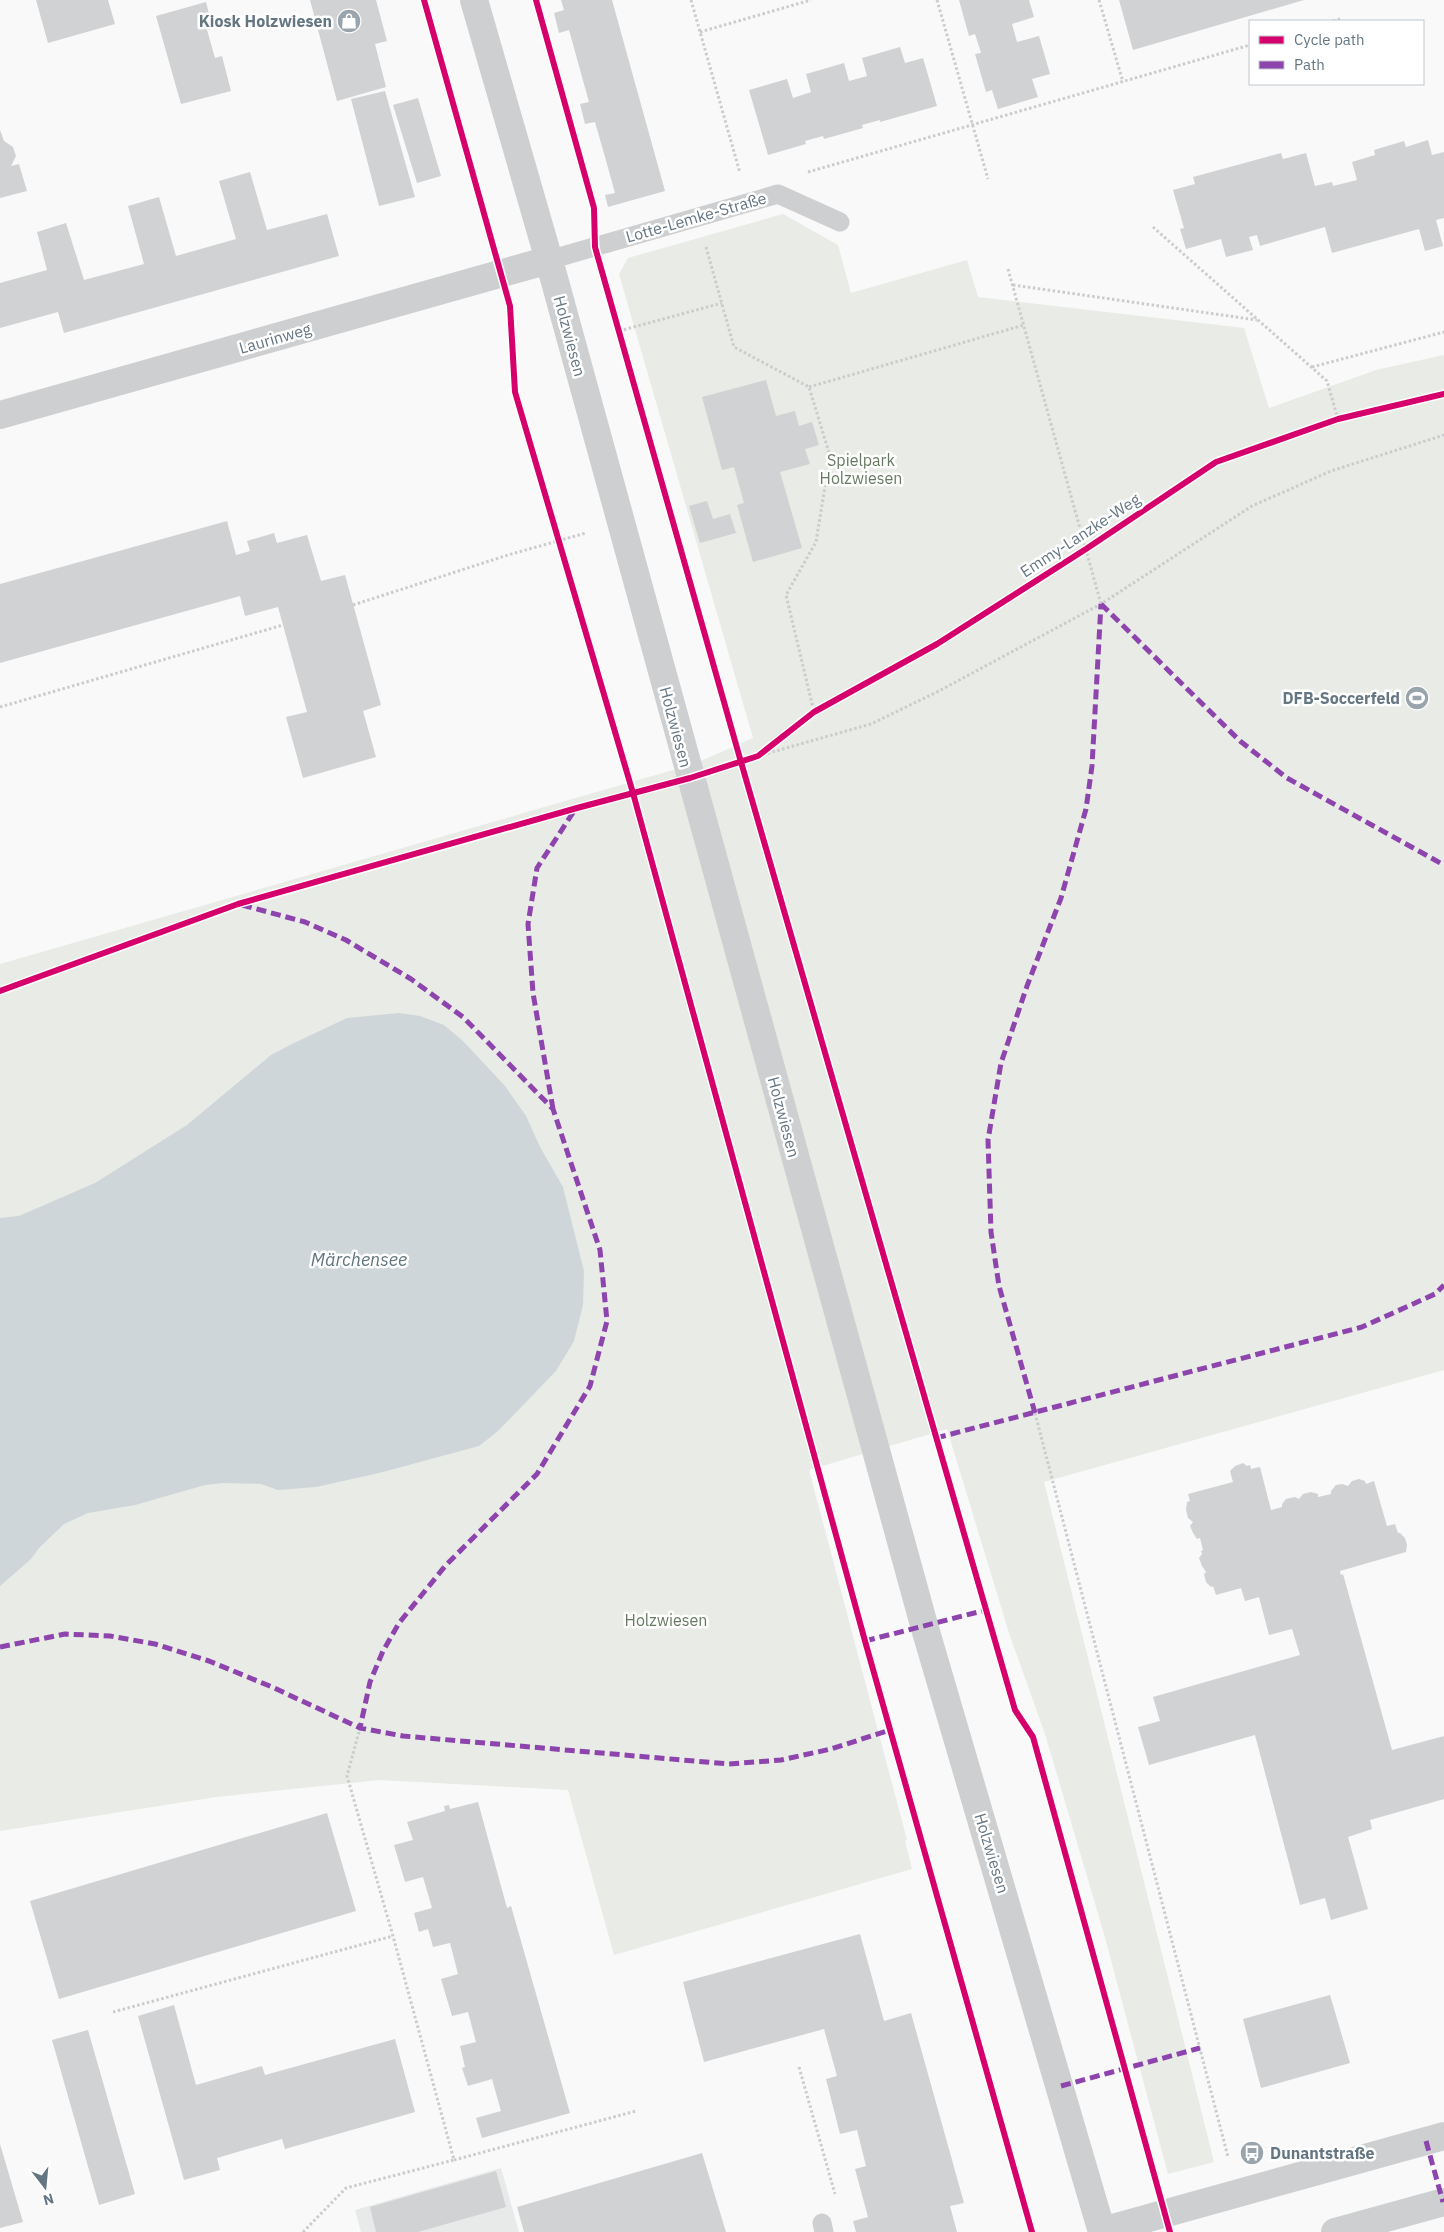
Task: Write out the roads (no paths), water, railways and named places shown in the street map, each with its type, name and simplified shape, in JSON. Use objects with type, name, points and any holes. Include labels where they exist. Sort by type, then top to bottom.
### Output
[{"type":"street","name":"Holzwiesen","points":[[474,0],[550,260],[921,1616],[1102,2232]]},
{"type":"street","name":"Laurinweg","points":[[0,415],[550,260]]},
{"type":"street","points":[[1102,2232],[1444,2136]]},
{"type":"street","points":[[1335,2232],[1444,2202]]},
{"type":"lane","name":"Lotte-Lemke-Straße","points":[[550,260],[778,194],[840,222]]},
{"type":"water","name":"Märchensee","points":[[399,1013],[420,1016],[444,1025],[463,1041],[505,1086],[526,1116],[540,1147],[563,1187],[584,1271],[583,1305],[574,1341],[556,1371],[498,1431],[479,1446],[379,1473],[316,1487],[278,1490],[261,1484],[224,1483],[205,1485],[135,1505],[88,1513],[64,1524],[39,1548],[31,1559],[0,1586],[0,1218],[19,1216],[95,1183],[187,1125],[271,1055],[290,1045],[347,1018]]},
{"type":"place","name":"Kiosk Holzwiesen","points":[[349,21]]},
{"type":"place","name":"DFB-Soccerfeld","points":[[1417,698]]},
{"type":"place","name":"Dunantstraße","points":[[1252,2153]]},
{"type":"park label","name":"Spielpark Holzwiesen","points":[[861,469]]}]
